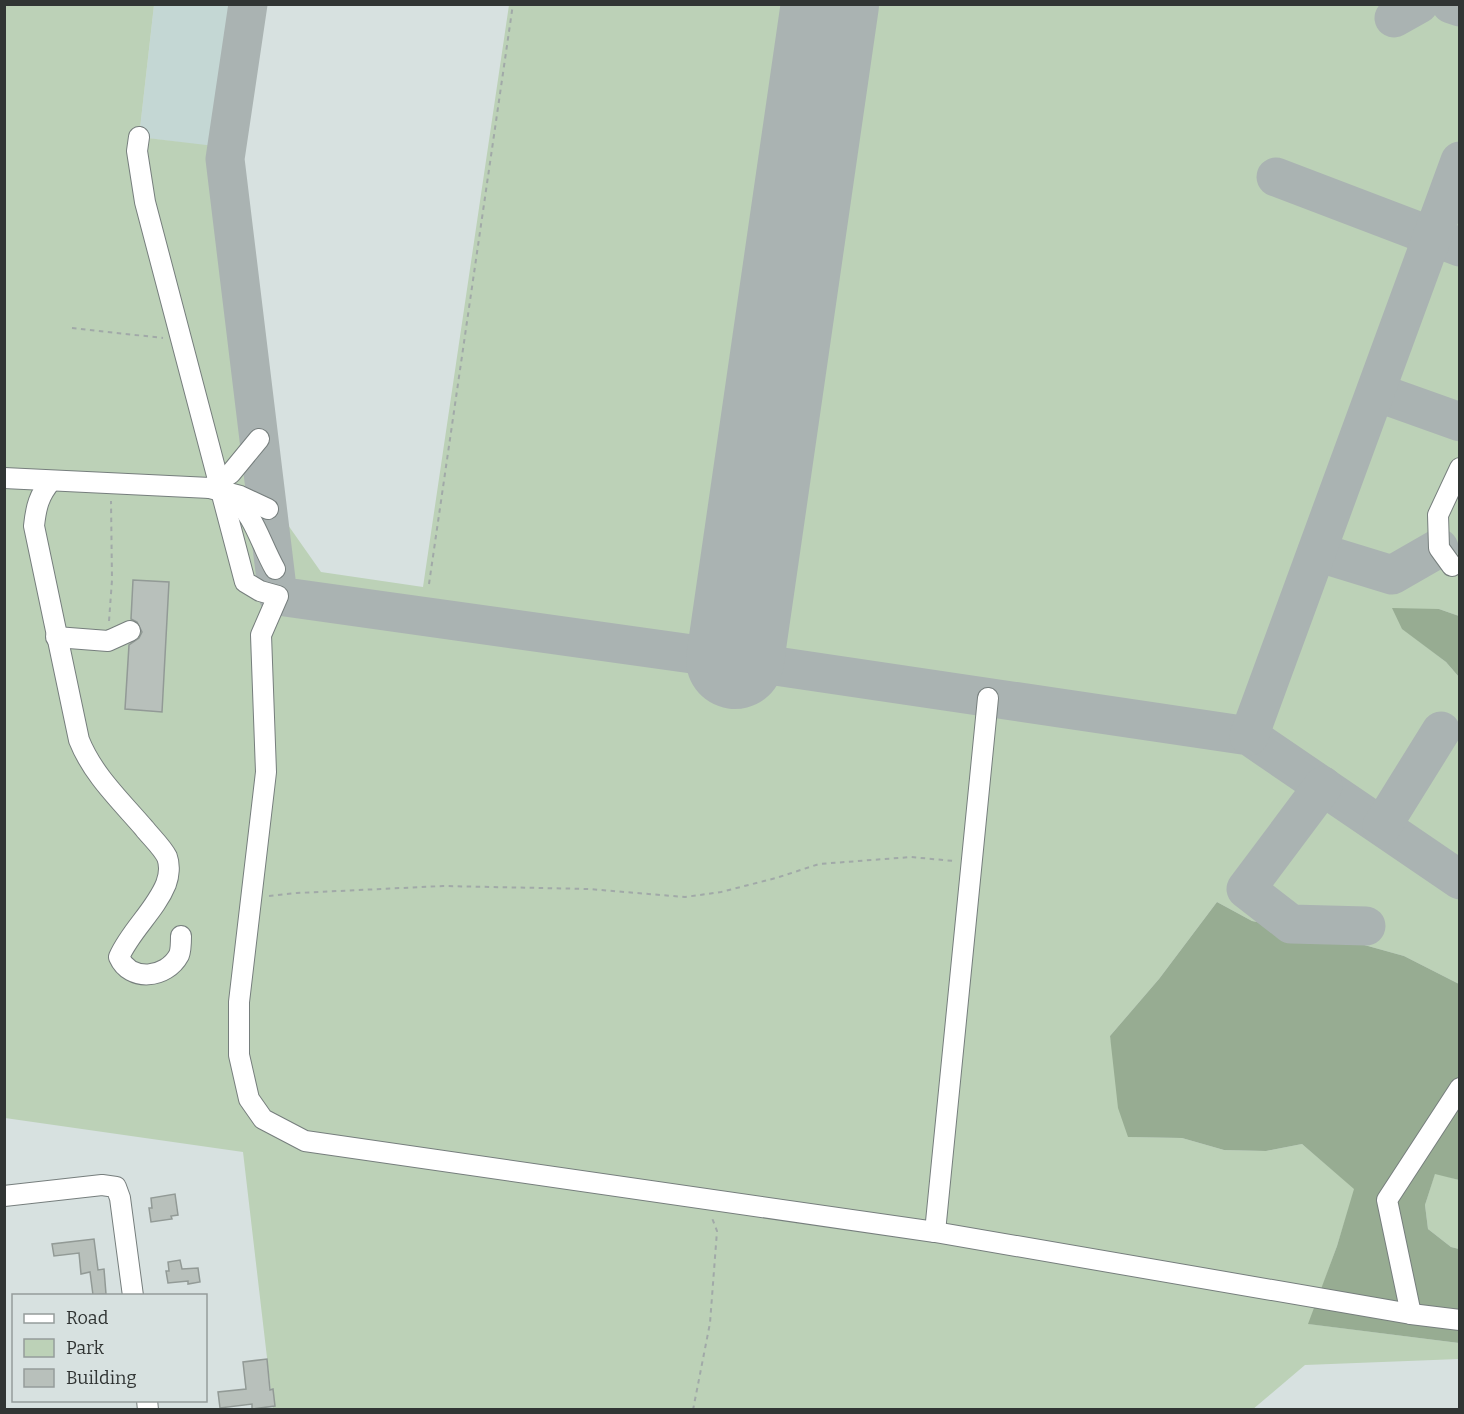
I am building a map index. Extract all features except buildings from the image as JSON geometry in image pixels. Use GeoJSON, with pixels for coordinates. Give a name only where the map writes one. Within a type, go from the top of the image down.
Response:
{"type":"FeatureCollection","features":[{"type":"Feature","properties":{"kind":"street"},"geometry":{"type":"LineString","coordinates":[[139,137],[137,152],[145,202],[245,582],[260,591],[278,597],[261,635],[266,772],[239,1002],[239,1055],[249,1099],[263,1119],[305,1141],[935,1232],[1411,1314],[1460,1320]]}},
{"type":"Feature","properties":{"kind":"street"},"geometry":{"type":"LineString","coordinates":[[220,489],[259,439]]}},
{"type":"Feature","properties":{"kind":"street"},"geometry":{"type":"LineString","coordinates":[[1452,566],[1439,548],[1438,515],[1460,468]]}},
{"type":"Feature","properties":{"kind":"street"},"geometry":{"type":"LineString","coordinates":[[4,478],[220,489],[268,509]]}},
{"type":"Feature","properties":{"kind":"street"},"geometry":{"type":"LineString","coordinates":[[51,480],[36,504],[34,526],[79,740],[86,757],[103,783],[162,850],[169,867],[167,881],[159,900],[125,943],[118,957],[131,973],[147,975],[159,973],[173,963],[180,953],[181,936]]}},
{"type":"Feature","properties":{"kind":"street"},"geometry":{"type":"LineString","coordinates":[[220,489],[244,506],[260,533],[265,551],[275,569]]}},
{"type":"Feature","properties":{"kind":"street"},"geometry":{"type":"LineString","coordinates":[[56,637],[108,641],[130,631]]}},
{"type":"Feature","properties":{"kind":"street"},"geometry":{"type":"LineString","coordinates":[[935,1232],[988,698]]}},
{"type":"Feature","properties":{"kind":"street"},"geometry":{"type":"LineString","coordinates":[[1411,1314],[1387,1200],[1460,1088]]}},
{"type":"Feature","properties":{"kind":"street"},"geometry":{"type":"LineString","coordinates":[[4,1196],[102,1185],[116,1188],[120,1198],[133,1294]]}},
{"type":"Feature","properties":{"kind":"path"},"geometry":{"type":"LineString","coordinates":[[429,584],[513,4]]}},
{"type":"Feature","properties":{"kind":"path"},"geometry":{"type":"LineString","coordinates":[[72,328],[181,339]]}},
{"type":"Feature","properties":{"kind":"path"},"geometry":{"type":"LineString","coordinates":[[108,641],[112,580],[110,483]]}},
{"type":"Feature","properties":{"kind":"path"},"geometry":{"type":"LineString","coordinates":[[251,898],[297,893],[443,886],[589,889],[685,897],[722,892],[819,864],[911,857],[972,863]]}},
{"type":"Feature","properties":{"kind":"path"},"geometry":{"type":"LineString","coordinates":[[693,1410],[710,1323],[717,1231],[701,1198]]}},
{"type":"Feature","properties":{"kind":"shaded area"},"geometry":{"type":"Polygon","coordinates":[[[154,5],[244,5],[223,148],[139,137],[154,5]]]}},
{"type":"Feature","properties":{"kind":"green space"},"geometry":{"type":"Polygon","coordinates":[[[5,5],[154,5],[139,137],[223,147],[244,5],[258,5],[238,138],[288,525],[321,572],[423,587],[509,5],[1459,5],[1459,616],[1439,609],[1403,629],[1446,662],[1459,677],[1459,984],[1404,956],[1350,941],[1252,921],[1217,902],[1159,979],[1110,1036],[1129,1137],[1182,1138],[1224,1150],[1266,1151],[1302,1144],[1355,1189],[1309,1324],[1459,1343],[1459,1359],[1305,1365],[1252,1410],[273,1409],[243,1152],[5,1118],[5,5]]]}},
{"type":"Feature","properties":{"kind":"green space"},"geometry":{"type":"Polygon","coordinates":[[[1392,608],[1439,609],[1459,616],[1459,677],[1446,662],[1402,629],[1392,608]]]}},
{"type":"Feature","properties":{"kind":"green space"},"geometry":{"type":"Polygon","coordinates":[[[1217,902],[1252,921],[1350,941],[1404,956],[1459,984],[1459,1180],[1435,1174],[1425,1205],[1428,1229],[1451,1247],[1459,1249],[1459,1343],[1308,1324],[1337,1246],[1354,1189],[1302,1144],[1266,1151],[1224,1150],[1182,1138],[1128,1137],[1118,1108],[1110,1036],[1159,979],[1217,902]]]}},
{"type":"Feature","properties":{"kind":"green space"},"geometry":{"type":"Polygon","coordinates":[[[1435,1173],[1459,1180],[1459,1249],[1451,1247],[1428,1229],[1425,1205],[1435,1173]]]}},
{"type":"Feature","properties":{"kind":"taxiway"},"geometry":{"type":"LineString","coordinates":[[248,4],[225,159],[278,596],[735,660],[1249,736],[1460,880]]}},
{"type":"Feature","properties":{"kind":"taxiway"},"geometry":{"type":"LineString","coordinates":[[1394,18],[1419,4]]}},
{"type":"Feature","properties":{"kind":"taxiway"},"geometry":{"type":"LineString","coordinates":[[1451,4],[1460,7]]}},
{"type":"Feature","properties":{"kind":"taxiway"},"geometry":{"type":"LineString","coordinates":[[1249,736],[1460,161]]}},
{"type":"Feature","properties":{"kind":"taxiway"},"geometry":{"type":"LineString","coordinates":[[1276,177],[1460,247]]}},
{"type":"Feature","properties":{"kind":"taxiway"},"geometry":{"type":"LineString","coordinates":[[1376,392],[1460,422]]}},
{"type":"Feature","properties":{"kind":"taxiway"},"geometry":{"type":"LineString","coordinates":[[1317,552],[1392,575],[1439,548]]}},
{"type":"Feature","properties":{"kind":"taxiway"},"geometry":{"type":"LineString","coordinates":[[1382,826],[1441,731]]}},
{"type":"Feature","properties":{"kind":"taxiway"},"geometry":{"type":"LineString","coordinates":[[1323,786],[1246,889],[1291,924],[1366,926]]}},
{"type":"Feature","properties":{"kind":"runway"},"geometry":{"type":"LineString","coordinates":[[735,660],[830,4]]}}]}
